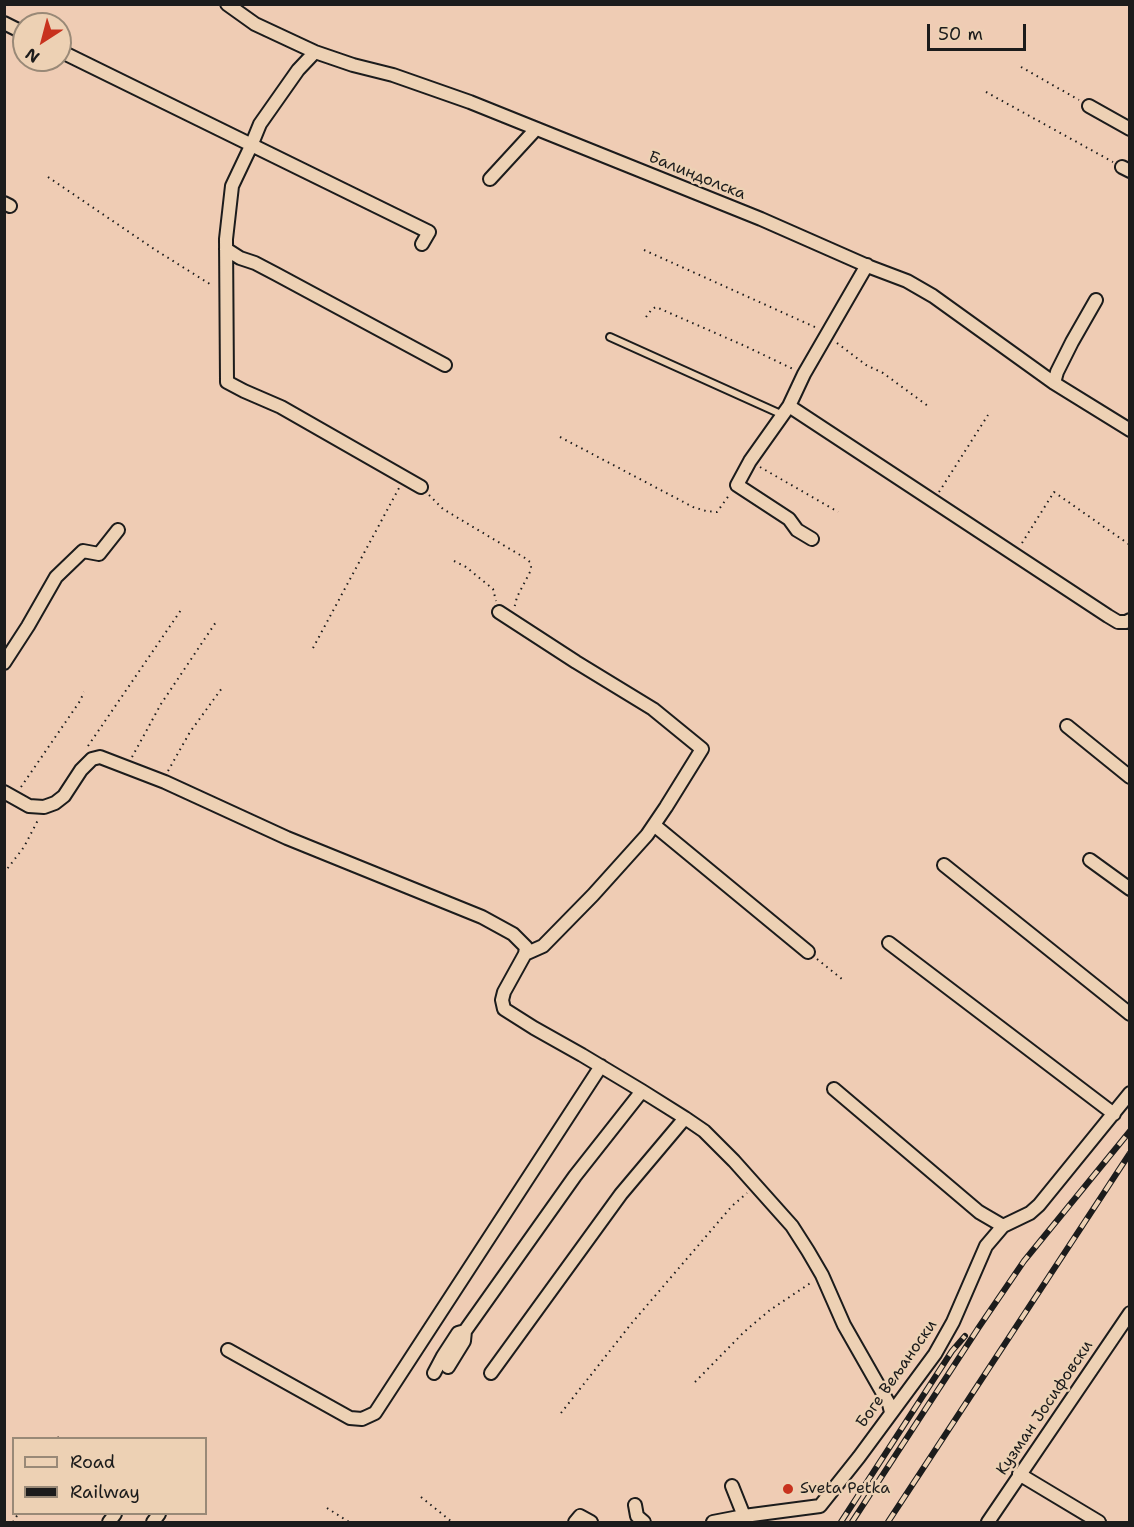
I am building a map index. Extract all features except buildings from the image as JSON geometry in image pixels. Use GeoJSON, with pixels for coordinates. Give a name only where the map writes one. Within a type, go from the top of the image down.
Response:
{"type":"FeatureCollection","features":[{"type":"Feature","properties":{"kind":"street","name":"Балиндолска"},"geometry":{"type":"LineString","coordinates":[[227,4],[255,24],[315,52],[393,75],[459,98],[761,219],[907,281],[933,296],[1054,383],[1130,430]]}},
{"type":"Feature","properties":{"kind":"street"},"geometry":{"type":"LineString","coordinates":[[315,52],[298,70],[260,124],[232,186],[226,249],[227,382],[281,407],[421,487]]}},
{"type":"Feature","properties":{"kind":"street"},"geometry":{"type":"LineString","coordinates":[[72,57],[429,232],[422,244]]}},
{"type":"Feature","properties":{"kind":"street"},"geometry":{"type":"LineString","coordinates":[[1089,106],[1130,129]]}},
{"type":"Feature","properties":{"kind":"street"},"geometry":{"type":"LineString","coordinates":[[490,179],[536,129]]}},
{"type":"Feature","properties":{"kind":"street"},"geometry":{"type":"LineString","coordinates":[[226,249],[240,258],[276,273],[445,365]]}},
{"type":"Feature","properties":{"kind":"street"},"geometry":{"type":"LineString","coordinates":[[812,539],[797,530],[789,519],[737,485],[750,461],[786,410],[804,374],[867,265]]}},
{"type":"Feature","properties":{"kind":"street"},"geometry":{"type":"LineString","coordinates":[[1054,383],[1072,342],[1096,300]]}},
{"type":"Feature","properties":{"kind":"street"},"geometry":{"type":"LineString","coordinates":[[786,410],[933,501],[1108,616],[1118,622],[1130,620]]}},
{"type":"Feature","properties":{"kind":"street"},"geometry":{"type":"LineString","coordinates":[[4,663],[56,577],[83,551],[99,554],[118,530]]}},
{"type":"Feature","properties":{"kind":"street"},"geometry":{"type":"LineString","coordinates":[[499,612],[653,710],[702,749],[647,835],[543,946],[525,954]]}},
{"type":"Feature","properties":{"kind":"street"},"geometry":{"type":"LineString","coordinates":[[1067,726],[1130,777]]}},
{"type":"Feature","properties":{"kind":"street"},"geometry":{"type":"LineString","coordinates":[[4,792],[29,806],[42,808],[55,803],[64,796],[86,765],[92,759],[100,757],[165,782],[287,838],[482,917],[513,934],[526,947],[525,954],[504,992],[502,1000],[504,1009],[642,1091],[704,1131],[757,1185],[792,1226],[822,1275],[844,1325],[889,1404],[891,1412]]}},
{"type":"Feature","properties":{"kind":"street"},"geometry":{"type":"LineString","coordinates":[[654,825],[808,952]]}},
{"type":"Feature","properties":{"kind":"street"},"geometry":{"type":"LineString","coordinates":[[1090,860],[1130,889]]}},
{"type":"Feature","properties":{"kind":"street"},"geometry":{"type":"LineString","coordinates":[[944,865],[1130,1014]]}},
{"type":"Feature","properties":{"kind":"street"},"geometry":{"type":"LineString","coordinates":[[889,943],[1114,1114]]}},
{"type":"Feature","properties":{"kind":"street"},"geometry":{"type":"LineString","coordinates":[[228,1350],[350,1418],[362,1419],[375,1413],[601,1066]]}},
{"type":"Feature","properties":{"kind":"street"},"geometry":{"type":"LineString","coordinates":[[834,1089],[979,1212],[1004,1226]]}},
{"type":"Feature","properties":{"kind":"street"},"geometry":{"type":"LineString","coordinates":[[448,1367],[464,1341],[465,1331],[575,1176],[642,1091]]}},
{"type":"Feature","properties":{"kind":"street","name":"Боге Вељаноски"},"geometry":{"type":"LineString","coordinates":[[713,1522],[820,1506],[935,1354],[986,1246],[1004,1226],[1030,1213],[1039,1205],[1130,1093]]}},
{"type":"Feature","properties":{"kind":"street"},"geometry":{"type":"LineString","coordinates":[[491,1373],[621,1194],[685,1119]]}},
{"type":"Feature","properties":{"kind":"street","name":"Кузман Јосифовски"},"geometry":{"type":"LineString","coordinates":[[987,1522],[1130,1313]]}},
{"type":"Feature","properties":{"kind":"street"},"geometry":{"type":"LineString","coordinates":[[434,1373],[458,1333],[465,1331]]}},
{"type":"Feature","properties":{"kind":"street"},"geometry":{"type":"LineString","coordinates":[[1019,1474],[1099,1522]]}},
{"type":"Feature","properties":{"kind":"street"},"geometry":{"type":"LineString","coordinates":[[732,1486],[744,1516]]}},
{"type":"Feature","properties":{"kind":"street"},"geometry":{"type":"LineString","coordinates":[[635,1505],[637,1516],[644,1522]]}},
{"type":"Feature","properties":{"kind":"street"},"geometry":{"type":"LineString","coordinates":[[575,1522],[580,1516],[591,1522]]}},
{"type":"Feature","properties":{"kind":"lane"},"geometry":{"type":"LineString","coordinates":[[610,337],[786,410]]}},
{"type":"Feature","properties":{"kind":"path"},"geometry":{"type":"LineString","coordinates":[[1021,67],[1089,106]]}},
{"type":"Feature","properties":{"kind":"path"},"geometry":{"type":"LineString","coordinates":[[986,93],[1126,169]]}},
{"type":"Feature","properties":{"kind":"path"},"geometry":{"type":"LineString","coordinates":[[48,177],[154,249],[227,292]]}},
{"type":"Feature","properties":{"kind":"path"},"geometry":{"type":"LineString","coordinates":[[644,250],[827,334],[866,365],[883,373],[928,406]]}},
{"type":"Feature","properties":{"kind":"path"},"geometry":{"type":"LineString","coordinates":[[646,317],[656,307],[804,374]]}},
{"type":"Feature","properties":{"kind":"path"},"geometry":{"type":"LineString","coordinates":[[933,501],[988,416]]}},
{"type":"Feature","properties":{"kind":"path"},"geometry":{"type":"LineString","coordinates":[[560,437],[693,507],[706,511],[717,512],[737,485]]}},
{"type":"Feature","properties":{"kind":"path"},"geometry":{"type":"LineString","coordinates":[[750,461],[838,513]]}},
{"type":"Feature","properties":{"kind":"path"},"geometry":{"type":"LineString","coordinates":[[313,648],[405,478]]}},
{"type":"Feature","properties":{"kind":"path"},"geometry":{"type":"LineString","coordinates":[[421,487],[443,508],[530,562],[530,572],[517,597],[513,621]]}},
{"type":"Feature","properties":{"kind":"path"},"geometry":{"type":"LineString","coordinates":[[1014,555],[1054,492],[1130,545]]}},
{"type":"Feature","properties":{"kind":"path"},"geometry":{"type":"LineString","coordinates":[[454,561],[466,567],[493,589],[499,612]]}},
{"type":"Feature","properties":{"kind":"path"},"geometry":{"type":"LineString","coordinates":[[86,765],[88,745],[181,610]]}},
{"type":"Feature","properties":{"kind":"path"},"geometry":{"type":"LineString","coordinates":[[128,768],[161,704],[216,622]]}},
{"type":"Feature","properties":{"kind":"path"},"geometry":{"type":"LineString","coordinates":[[165,782],[169,769],[190,732],[222,688]]}},
{"type":"Feature","properties":{"kind":"path"},"geometry":{"type":"LineString","coordinates":[[16,800],[15,795],[84,692]]}},
{"type":"Feature","properties":{"kind":"path"},"geometry":{"type":"LineString","coordinates":[[4,873],[30,837],[42,808]]}},
{"type":"Feature","properties":{"kind":"path"},"geometry":{"type":"LineString","coordinates":[[808,952],[842,979]]}},
{"type":"Feature","properties":{"kind":"path"},"geometry":{"type":"LineString","coordinates":[[561,1413],[631,1324],[732,1206],[757,1185]]}},
{"type":"Feature","properties":{"kind":"path"},"geometry":{"type":"LineString","coordinates":[[695,1382],[744,1332],[770,1310],[822,1275]]}},
{"type":"Feature","properties":{"kind":"path"},"geometry":{"type":"LineString","coordinates":[[421,1497],[452,1522]]}},
{"type":"Feature","properties":{"kind":"path"},"geometry":{"type":"LineString","coordinates":[[327,1508],[349,1522]]}},
{"type":"Feature","properties":{"kind":"railway"},"geometry":{"type":"LineString","coordinates":[[852,1522],[1024,1261],[1130,1131]]}},
{"type":"Feature","properties":{"kind":"railway"},"geometry":{"type":"LineString","coordinates":[[888,1522],[1130,1153]]}},
{"type":"Feature","properties":{"kind":"railway"},"geometry":{"type":"LineString","coordinates":[[841,1522],[952,1351],[965,1336]]}},
{"type":"Feature","properties":{"kind":"place","name":"Sveta Petka"},"geometry":{"type":"Point","coordinates":[788,1489]}}]}
